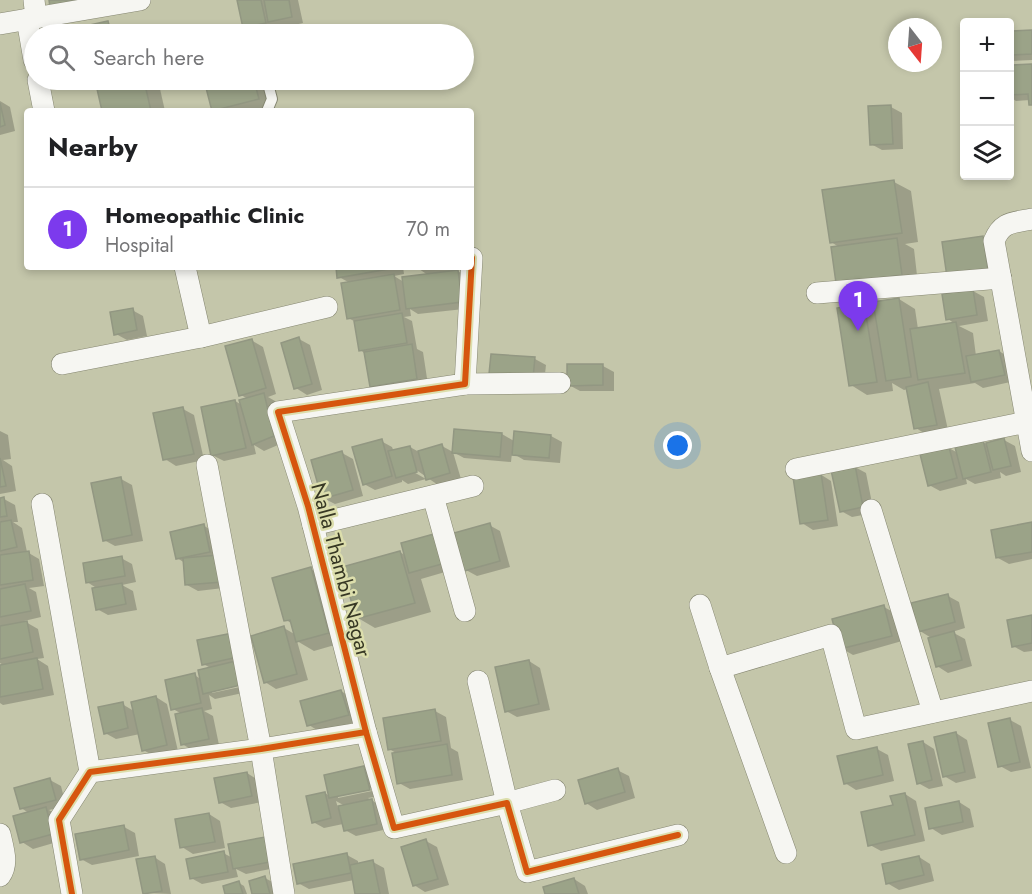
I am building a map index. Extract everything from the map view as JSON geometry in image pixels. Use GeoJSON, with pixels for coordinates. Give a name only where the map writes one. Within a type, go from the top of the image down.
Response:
{"type":"FeatureCollection","features":[{"type":"Feature","properties":{"kind":"street"},"geometry":{"type":"LineString","coordinates":[[0,24],[32,13],[140,0]]}},
{"type":"Feature","properties":{"kind":"street"},"geometry":{"type":"LineString","coordinates":[[40,90],[43,108]]}},
{"type":"Feature","properties":{"kind":"street"},"geometry":{"type":"LineString","coordinates":[[1032,219],[1006,224],[998,231],[994,241],[1001,278],[1022,342],[1027,422],[1032,451]]}},
{"type":"Feature","properties":{"kind":"street"},"geometry":{"type":"LineString","coordinates":[[186,270],[201,337]]}},
{"type":"Feature","properties":{"kind":"street"},"geometry":{"type":"LineString","coordinates":[[471,270],[465,384],[560,383]]}},
{"type":"Feature","properties":{"kind":"street"},"geometry":{"type":"LineString","coordinates":[[817,293],[1001,278]]}},
{"type":"Feature","properties":{"kind":"street"},"geometry":{"type":"LineString","coordinates":[[62,364],[201,337],[327,307]]}},
{"type":"Feature","properties":{"kind":"street","name":"Nalla Thambi Nagar"},"geometry":{"type":"LineString","coordinates":[[465,384],[278,412],[313,525],[366,732],[394,828],[507,803]]}},
{"type":"Feature","properties":{"kind":"street"},"geometry":{"type":"LineString","coordinates":[[795,469],[1027,422]]}},
{"type":"Feature","properties":{"kind":"street"},"geometry":{"type":"LineString","coordinates":[[207,465],[261,748],[284,894]]}},
{"type":"Feature","properties":{"kind":"street"},"geometry":{"type":"LineString","coordinates":[[313,525],[473,486]]}},
{"type":"Feature","properties":{"kind":"street"},"geometry":{"type":"LineString","coordinates":[[433,496],[465,611]]}},
{"type":"Feature","properties":{"kind":"street"},"geometry":{"type":"LineString","coordinates":[[42,504],[90,772],[59,820],[72,894]]}},
{"type":"Feature","properties":{"kind":"street"},"geometry":{"type":"LineString","coordinates":[[871,510],[933,712]]}},
{"type":"Feature","properties":{"kind":"street"},"geometry":{"type":"LineString","coordinates":[[700,605],[786,853]]}},
{"type":"Feature","properties":{"kind":"street"},"geometry":{"type":"LineString","coordinates":[[720,668],[831,635],[856,729],[1032,691]]}},
{"type":"Feature","properties":{"kind":"street"},"geometry":{"type":"LineString","coordinates":[[478,681],[507,803],[527,872],[678,835]]}},
{"type":"Feature","properties":{"kind":"street"},"geometry":{"type":"LineString","coordinates":[[90,772],[366,732]]}},
{"type":"Feature","properties":{"kind":"street"},"geometry":{"type":"LineString","coordinates":[[507,803],[555,790]]}},
{"type":"Feature","properties":{"kind":"street"},"geometry":{"type":"LineString","coordinates":[[0,834],[5,859],[4,870],[0,876]]}},
{"type":"Feature","properties":{"kind":"lane"},"geometry":{"type":"LineString","coordinates":[[270,90],[272,99],[270,108]]}},
{"type":"Feature","properties":{"kind":"building"},"geometry":{"type":"Polygon","coordinates":[[[49,0],[86,0],[50,7],[49,0]]]}},
{"type":"Feature","properties":{"kind":"building"},"geometry":{"type":"Polygon","coordinates":[[[237,0],[261,0],[266,23],[242,24],[237,0]]]}},
{"type":"Feature","properties":{"kind":"building"},"geometry":{"type":"Polygon","coordinates":[[[264,0],[289,0],[292,17],[268,22],[264,0]]]}},
{"type":"Feature","properties":{"kind":"building"},"geometry":{"type":"Polygon","coordinates":[[[1032,30],[1032,54],[1014,55],[1014,31],[1032,30]]]}},
{"type":"Feature","properties":{"kind":"building"},"geometry":{"type":"Polygon","coordinates":[[[1032,64],[1032,105],[1029,105],[1028,94],[1014,95],[1014,65],[1032,64]]]}},
{"type":"Feature","properties":{"kind":"building"},"geometry":{"type":"Polygon","coordinates":[[[97,90],[146,90],[150,108],[101,108],[97,90]]]}},
{"type":"Feature","properties":{"kind":"building"},"geometry":{"type":"Polygon","coordinates":[[[207,90],[257,90],[259,99],[224,108],[211,108],[207,90]]]}},
{"type":"Feature","properties":{"kind":"building"},"geometry":{"type":"Polygon","coordinates":[[[0,103],[5,125],[0,127],[0,103]]]}},
{"type":"Feature","properties":{"kind":"building"},"geometry":{"type":"Polygon","coordinates":[[[891,105],[893,144],[870,145],[868,106],[891,105]]]}},
{"type":"Feature","properties":{"kind":"building"},"geometry":{"type":"Polygon","coordinates":[[[894,180],[902,233],[830,243],[822,190],[894,180]]]}},
{"type":"Feature","properties":{"kind":"building"},"geometry":{"type":"Polygon","coordinates":[[[983,236],[988,271],[947,277],[942,242],[983,236]]]}},
{"type":"Feature","properties":{"kind":"building"},"geometry":{"type":"Polygon","coordinates":[[[897,238],[902,275],[836,283],[831,247],[897,238]]]}},
{"type":"Feature","properties":{"kind":"building"},"geometry":{"type":"Polygon","coordinates":[[[336,270],[383,270],[337,278],[336,270]]]}},
{"type":"Feature","properties":{"kind":"building"},"geometry":{"type":"Polygon","coordinates":[[[458,270],[462,302],[406,309],[402,277],[458,270]]]}},
{"type":"Feature","properties":{"kind":"building"},"geometry":{"type":"Polygon","coordinates":[[[394,274],[400,310],[347,319],[341,283],[394,274]]]}},
{"type":"Feature","properties":{"kind":"building"},"geometry":{"type":"Polygon","coordinates":[[[973,289],[977,315],[946,320],[942,294],[973,289]]]}},
{"type":"Feature","properties":{"kind":"building"},"geometry":{"type":"Polygon","coordinates":[[[899,298],[911,377],[886,381],[873,302],[899,298]]]}},
{"type":"Feature","properties":{"kind":"building"},"geometry":{"type":"Polygon","coordinates":[[[864,303],[877,382],[849,386],[837,308],[864,303]]]}},
{"type":"Feature","properties":{"kind":"building"},"geometry":{"type":"Polygon","coordinates":[[[133,308],[137,330],[114,335],[110,312],[133,308]]]}},
{"type":"Feature","properties":{"kind":"building"},"geometry":{"type":"Polygon","coordinates":[[[402,313],[407,343],[359,351],[354,321],[402,313]]]}},
{"type":"Feature","properties":{"kind":"building"},"geometry":{"type":"Polygon","coordinates":[[[956,322],[965,373],[918,380],[910,329],[956,322]]]}},
{"type":"Feature","properties":{"kind":"building"},"geometry":{"type":"Polygon","coordinates":[[[299,337],[312,384],[294,389],[281,343],[299,337]]]}},
{"type":"Feature","properties":{"kind":"building"},"geometry":{"type":"Polygon","coordinates":[[[252,339],[266,388],[239,396],[225,346],[252,339]]]}},
{"type":"Feature","properties":{"kind":"building"},"geometry":{"type":"Polygon","coordinates":[[[412,344],[417,379],[370,387],[364,352],[412,344]]]}},
{"type":"Feature","properties":{"kind":"building"},"geometry":{"type":"Polygon","coordinates":[[[999,350],[1005,375],[971,382],[966,356],[999,350]]]}},
{"type":"Feature","properties":{"kind":"building"},"geometry":{"type":"Polygon","coordinates":[[[491,354],[535,357],[533,378],[489,374],[491,354]]]}},
{"type":"Feature","properties":{"kind":"building"},"geometry":{"type":"Polygon","coordinates":[[[567,364],[603,364],[603,385],[567,386],[567,364]]]}},
{"type":"Feature","properties":{"kind":"building"},"geometry":{"type":"Polygon","coordinates":[[[928,382],[937,425],[914,429],[906,387],[928,382]]]}},
{"type":"Feature","properties":{"kind":"building"},"geometry":{"type":"Polygon","coordinates":[[[264,393],[274,436],[252,445],[239,400],[264,393]]]}},
{"type":"Feature","properties":{"kind":"building"},"geometry":{"type":"Polygon","coordinates":[[[235,400],[246,448],[211,456],[201,407],[235,400]]]}},
{"type":"Feature","properties":{"kind":"building"},"geometry":{"type":"Polygon","coordinates":[[[183,407],[194,454],[163,460],[153,413],[183,407]]]}},
{"type":"Feature","properties":{"kind":"building"},"geometry":{"type":"Polygon","coordinates":[[[454,429],[502,433],[500,457],[452,453],[454,429]]]}},
{"type":"Feature","properties":{"kind":"building"},"geometry":{"type":"Polygon","coordinates":[[[514,431],[551,435],[549,458],[512,455],[514,431]]]}},
{"type":"Feature","properties":{"kind":"building"},"geometry":{"type":"Polygon","coordinates":[[[1004,438],[1011,466],[993,470],[986,443],[1004,438]]]}},
{"type":"Feature","properties":{"kind":"building"},"geometry":{"type":"Polygon","coordinates":[[[382,439],[392,476],[363,485],[352,447],[382,439]]]}},
{"type":"Feature","properties":{"kind":"building"},"geometry":{"type":"Polygon","coordinates":[[[983,440],[991,472],[963,479],[955,447],[983,440]]]}},
{"type":"Feature","properties":{"kind":"building"},"geometry":{"type":"Polygon","coordinates":[[[442,444],[450,473],[426,480],[418,451],[442,444]]]}},
{"type":"Feature","properties":{"kind":"building"},"geometry":{"type":"Polygon","coordinates":[[[410,446],[417,472],[396,478],[388,451],[410,446]]]}},
{"type":"Feature","properties":{"kind":"building"},"geometry":{"type":"Polygon","coordinates":[[[949,447],[957,478],[928,486],[920,454],[949,447]]]}},
{"type":"Feature","properties":{"kind":"building"},"geometry":{"type":"Polygon","coordinates":[[[342,451],[353,490],[322,499],[311,460],[342,451]]]}},
{"type":"Feature","properties":{"kind":"building"},"geometry":{"type":"Polygon","coordinates":[[[0,458],[6,486],[0,487],[0,458]]]}},
{"type":"Feature","properties":{"kind":"building"},"geometry":{"type":"Polygon","coordinates":[[[855,465],[863,507],[840,512],[831,470],[855,465]]]}},
{"type":"Feature","properties":{"kind":"building"},"geometry":{"type":"Polygon","coordinates":[[[821,473],[828,520],[800,524],[793,477],[821,473]]]}},
{"type":"Feature","properties":{"kind":"building"},"geometry":{"type":"Polygon","coordinates":[[[121,477],[132,535],[103,541],[91,483],[121,477]]]}},
{"type":"Feature","properties":{"kind":"building"},"geometry":{"type":"Polygon","coordinates":[[[4,497],[7,516],[0,517],[0,498],[4,497]]]}},
{"type":"Feature","properties":{"kind":"building"},"geometry":{"type":"Polygon","coordinates":[[[11,520],[17,547],[0,551],[0,522],[11,520]]]}},
{"type":"Feature","properties":{"kind":"building"},"geometry":{"type":"Polygon","coordinates":[[[1032,522],[1032,552],[996,558],[991,530],[1032,522]]]}},
{"type":"Feature","properties":{"kind":"building"},"geometry":{"type":"Polygon","coordinates":[[[490,523],[500,561],[464,571],[454,533],[490,523]]]}},
{"type":"Feature","properties":{"kind":"building"},"geometry":{"type":"Polygon","coordinates":[[[204,524],[210,552],[176,559],[170,532],[204,524]]]}},
{"type":"Feature","properties":{"kind":"building"},"geometry":{"type":"Polygon","coordinates":[[[434,534],[442,564],[409,573],[401,543],[434,534]]]}},
{"type":"Feature","properties":{"kind":"building"},"geometry":{"type":"Polygon","coordinates":[[[29,551],[33,580],[0,585],[0,555],[29,551]]]}},
{"type":"Feature","properties":{"kind":"building"},"geometry":{"type":"Polygon","coordinates":[[[400,551],[415,603],[356,619],[342,567],[400,551]]]}},
{"type":"Feature","properties":{"kind":"building"},"geometry":{"type":"Polygon","coordinates":[[[219,555],[222,582],[185,585],[183,558],[219,555]]]}},
{"type":"Feature","properties":{"kind":"building"},"geometry":{"type":"Polygon","coordinates":[[[122,556],[125,576],[86,583],[83,563],[122,556]]]}},
{"type":"Feature","properties":{"kind":"building"},"geometry":{"type":"Polygon","coordinates":[[[311,567],[329,633],[296,642],[290,620],[284,621],[272,578],[311,567]]]}},
{"type":"Feature","properties":{"kind":"building"},"geometry":{"type":"Polygon","coordinates":[[[122,583],[126,604],[96,610],[92,588],[122,583]]]}},
{"type":"Feature","properties":{"kind":"building"},"geometry":{"type":"Polygon","coordinates":[[[25,584],[31,611],[0,617],[0,589],[25,584]]]}},
{"type":"Feature","properties":{"kind":"building"},"geometry":{"type":"Polygon","coordinates":[[[948,594],[955,622],[918,632],[911,603],[948,594]]]}},
{"type":"Feature","properties":{"kind":"building"},"geometry":{"type":"Polygon","coordinates":[[[884,605],[892,636],[840,649],[832,619],[884,605]]]}},
{"type":"Feature","properties":{"kind":"building"},"geometry":{"type":"Polygon","coordinates":[[[1032,615],[1032,643],[1012,647],[1007,620],[1032,615]]]}},
{"type":"Feature","properties":{"kind":"building"},"geometry":{"type":"Polygon","coordinates":[[[27,621],[33,652],[0,659],[0,626],[27,621]]]}},
{"type":"Feature","properties":{"kind":"building"},"geometry":{"type":"Polygon","coordinates":[[[284,626],[297,674],[264,683],[251,636],[284,626]]]}},
{"type":"Feature","properties":{"kind":"building"},"geometry":{"type":"Polygon","coordinates":[[[954,631],[962,660],[936,667],[928,638],[954,631]]]}},
{"type":"Feature","properties":{"kind":"building"},"geometry":{"type":"Polygon","coordinates":[[[233,633],[238,657],[202,665],[197,640],[233,633]]]}},
{"type":"Feature","properties":{"kind":"building"},"geometry":{"type":"Polygon","coordinates":[[[37,658],[43,689],[0,697],[0,665],[37,658]]]}},
{"type":"Feature","properties":{"kind":"building"},"geometry":{"type":"Polygon","coordinates":[[[529,660],[539,704],[505,712],[495,667],[529,660]]]}},
{"type":"Feature","properties":{"kind":"building"},"geometry":{"type":"Polygon","coordinates":[[[236,661],[241,685],[203,694],[198,670],[236,661]]]}},
{"type":"Feature","properties":{"kind":"building"},"geometry":{"type":"Polygon","coordinates":[[[195,673],[201,703],[171,710],[165,680],[195,673]]]}},
{"type":"Feature","properties":{"kind":"building"},"geometry":{"type":"Polygon","coordinates":[[[341,690],[349,715],[307,726],[300,701],[341,690]]]}},
{"type":"Feature","properties":{"kind":"building"},"geometry":{"type":"Polygon","coordinates":[[[156,696],[167,745],[142,751],[131,702],[156,696]]]}},
{"type":"Feature","properties":{"kind":"building"},"geometry":{"type":"Polygon","coordinates":[[[123,702],[128,728],[104,734],[98,707],[123,702]]]}},
{"type":"Feature","properties":{"kind":"building"},"geometry":{"type":"Polygon","coordinates":[[[202,708],[209,739],[181,745],[175,714],[202,708]]]}},
{"type":"Feature","properties":{"kind":"building"},"geometry":{"type":"Polygon","coordinates":[[[435,709],[441,741],[388,750],[383,718],[435,709]]]}},
{"type":"Feature","properties":{"kind":"building"},"geometry":{"type":"Polygon","coordinates":[[[1010,718],[1020,762],[998,767],[988,723],[1010,718]]]}},
{"type":"Feature","properties":{"kind":"building"},"geometry":{"type":"Polygon","coordinates":[[[956,732],[965,772],[943,777],[934,737],[956,732]]]}},
{"type":"Feature","properties":{"kind":"building"},"geometry":{"type":"Polygon","coordinates":[[[923,741],[932,780],[917,784],[908,744],[923,741]]]}},
{"type":"Feature","properties":{"kind":"building"},"geometry":{"type":"Polygon","coordinates":[[[447,744],[452,775],[397,784],[392,753],[447,744]]]}},
{"type":"Feature","properties":{"kind":"building"},"geometry":{"type":"Polygon","coordinates":[[[877,747],[883,775],[844,784],[837,756],[877,747]]]}},
{"type":"Feature","properties":{"kind":"building"},"geometry":{"type":"Polygon","coordinates":[[[364,766],[370,790],[329,798],[324,775],[364,766]]]}},
{"type":"Feature","properties":{"kind":"building"},"geometry":{"type":"Polygon","coordinates":[[[618,768],[625,792],[585,804],[578,780],[618,768]]]}},
{"type":"Feature","properties":{"kind":"building"},"geometry":{"type":"Polygon","coordinates":[[[247,772],[252,796],[219,803],[214,778],[247,772]]]}},
{"type":"Feature","properties":{"kind":"building"},"geometry":{"type":"Polygon","coordinates":[[[50,778],[56,800],[20,809],[14,788],[50,778]]]}},
{"type":"Feature","properties":{"kind":"building"},"geometry":{"type":"Polygon","coordinates":[[[325,792],[331,818],[312,823],[306,796],[325,792]]]}},
{"type":"Feature","properties":{"kind":"building"},"geometry":{"type":"Polygon","coordinates":[[[905,793],[915,835],[868,846],[861,812],[893,805],[890,796],[905,793]]]}},
{"type":"Feature","properties":{"kind":"building"},"geometry":{"type":"Polygon","coordinates":[[[372,799],[377,824],[344,831],[338,806],[372,799]]]}},
{"type":"Feature","properties":{"kind":"building"},"geometry":{"type":"Polygon","coordinates":[[[959,801],[963,822],[929,829],[925,808],[959,801]]]}},
{"type":"Feature","properties":{"kind":"building"},"geometry":{"type":"Polygon","coordinates":[[[46,807],[53,834],[20,843],[13,816],[46,807]]]}},
{"type":"Feature","properties":{"kind":"building"},"geometry":{"type":"Polygon","coordinates":[[[209,813],[215,842],[180,848],[175,819],[209,813]]]}},
{"type":"Feature","properties":{"kind":"building"},"geometry":{"type":"Polygon","coordinates":[[[124,825],[129,850],[80,860],[75,834],[124,825]]]}},
{"type":"Feature","properties":{"kind":"building"},"geometry":{"type":"Polygon","coordinates":[[[265,837],[270,862],[233,869],[228,844],[265,837]]]}},
{"type":"Feature","properties":{"kind":"building"},"geometry":{"type":"Polygon","coordinates":[[[426,839],[438,879],[413,886],[401,847],[426,839]]]}},
{"type":"Feature","properties":{"kind":"building"},"geometry":{"type":"Polygon","coordinates":[[[224,851],[228,872],[190,879],[186,859],[224,851]]]}},
{"type":"Feature","properties":{"kind":"building"},"geometry":{"type":"Polygon","coordinates":[[[347,853],[351,873],[297,884],[293,864],[347,853]]]}},
{"type":"Feature","properties":{"kind":"building"},"geometry":{"type":"Polygon","coordinates":[[[155,856],[162,891],[143,894],[136,859],[155,856]]]}},
{"type":"Feature","properties":{"kind":"building"},"geometry":{"type":"Polygon","coordinates":[[[919,856],[924,875],[886,884],[882,864],[919,856]]]}},
{"type":"Feature","properties":{"kind":"building"},"geometry":{"type":"Polygon","coordinates":[[[373,860],[380,894],[355,894],[350,865],[373,860]]]}},
{"type":"Feature","properties":{"kind":"building"},"geometry":{"type":"Polygon","coordinates":[[[265,876],[270,894],[252,894],[249,881],[265,876]]]}},
{"type":"Feature","properties":{"kind":"building"},"geometry":{"type":"Polygon","coordinates":[[[574,878],[579,894],[545,894],[543,887],[574,878]]]}},
{"type":"Feature","properties":{"kind":"building"},"geometry":{"type":"Polygon","coordinates":[[[239,881],[243,894],[225,894],[223,886],[239,881]]]}},
{"type":"Feature","properties":{"kind":"cycle path"},"geometry":{"type":"LineString","coordinates":[[72,894],[59,820],[90,772],[366,732],[308,506],[278,412],[465,384],[471,270]]}},
{"type":"Feature","properties":{"kind":"cycle path"},"geometry":{"type":"LineString","coordinates":[[366,732],[394,828],[507,803],[527,872],[678,835]]}},
{"type":"Feature","properties":{"kind":"place","name":"Homeopathic Clinic"},"geometry":{"type":"Point","coordinates":[858,331]}}]}
